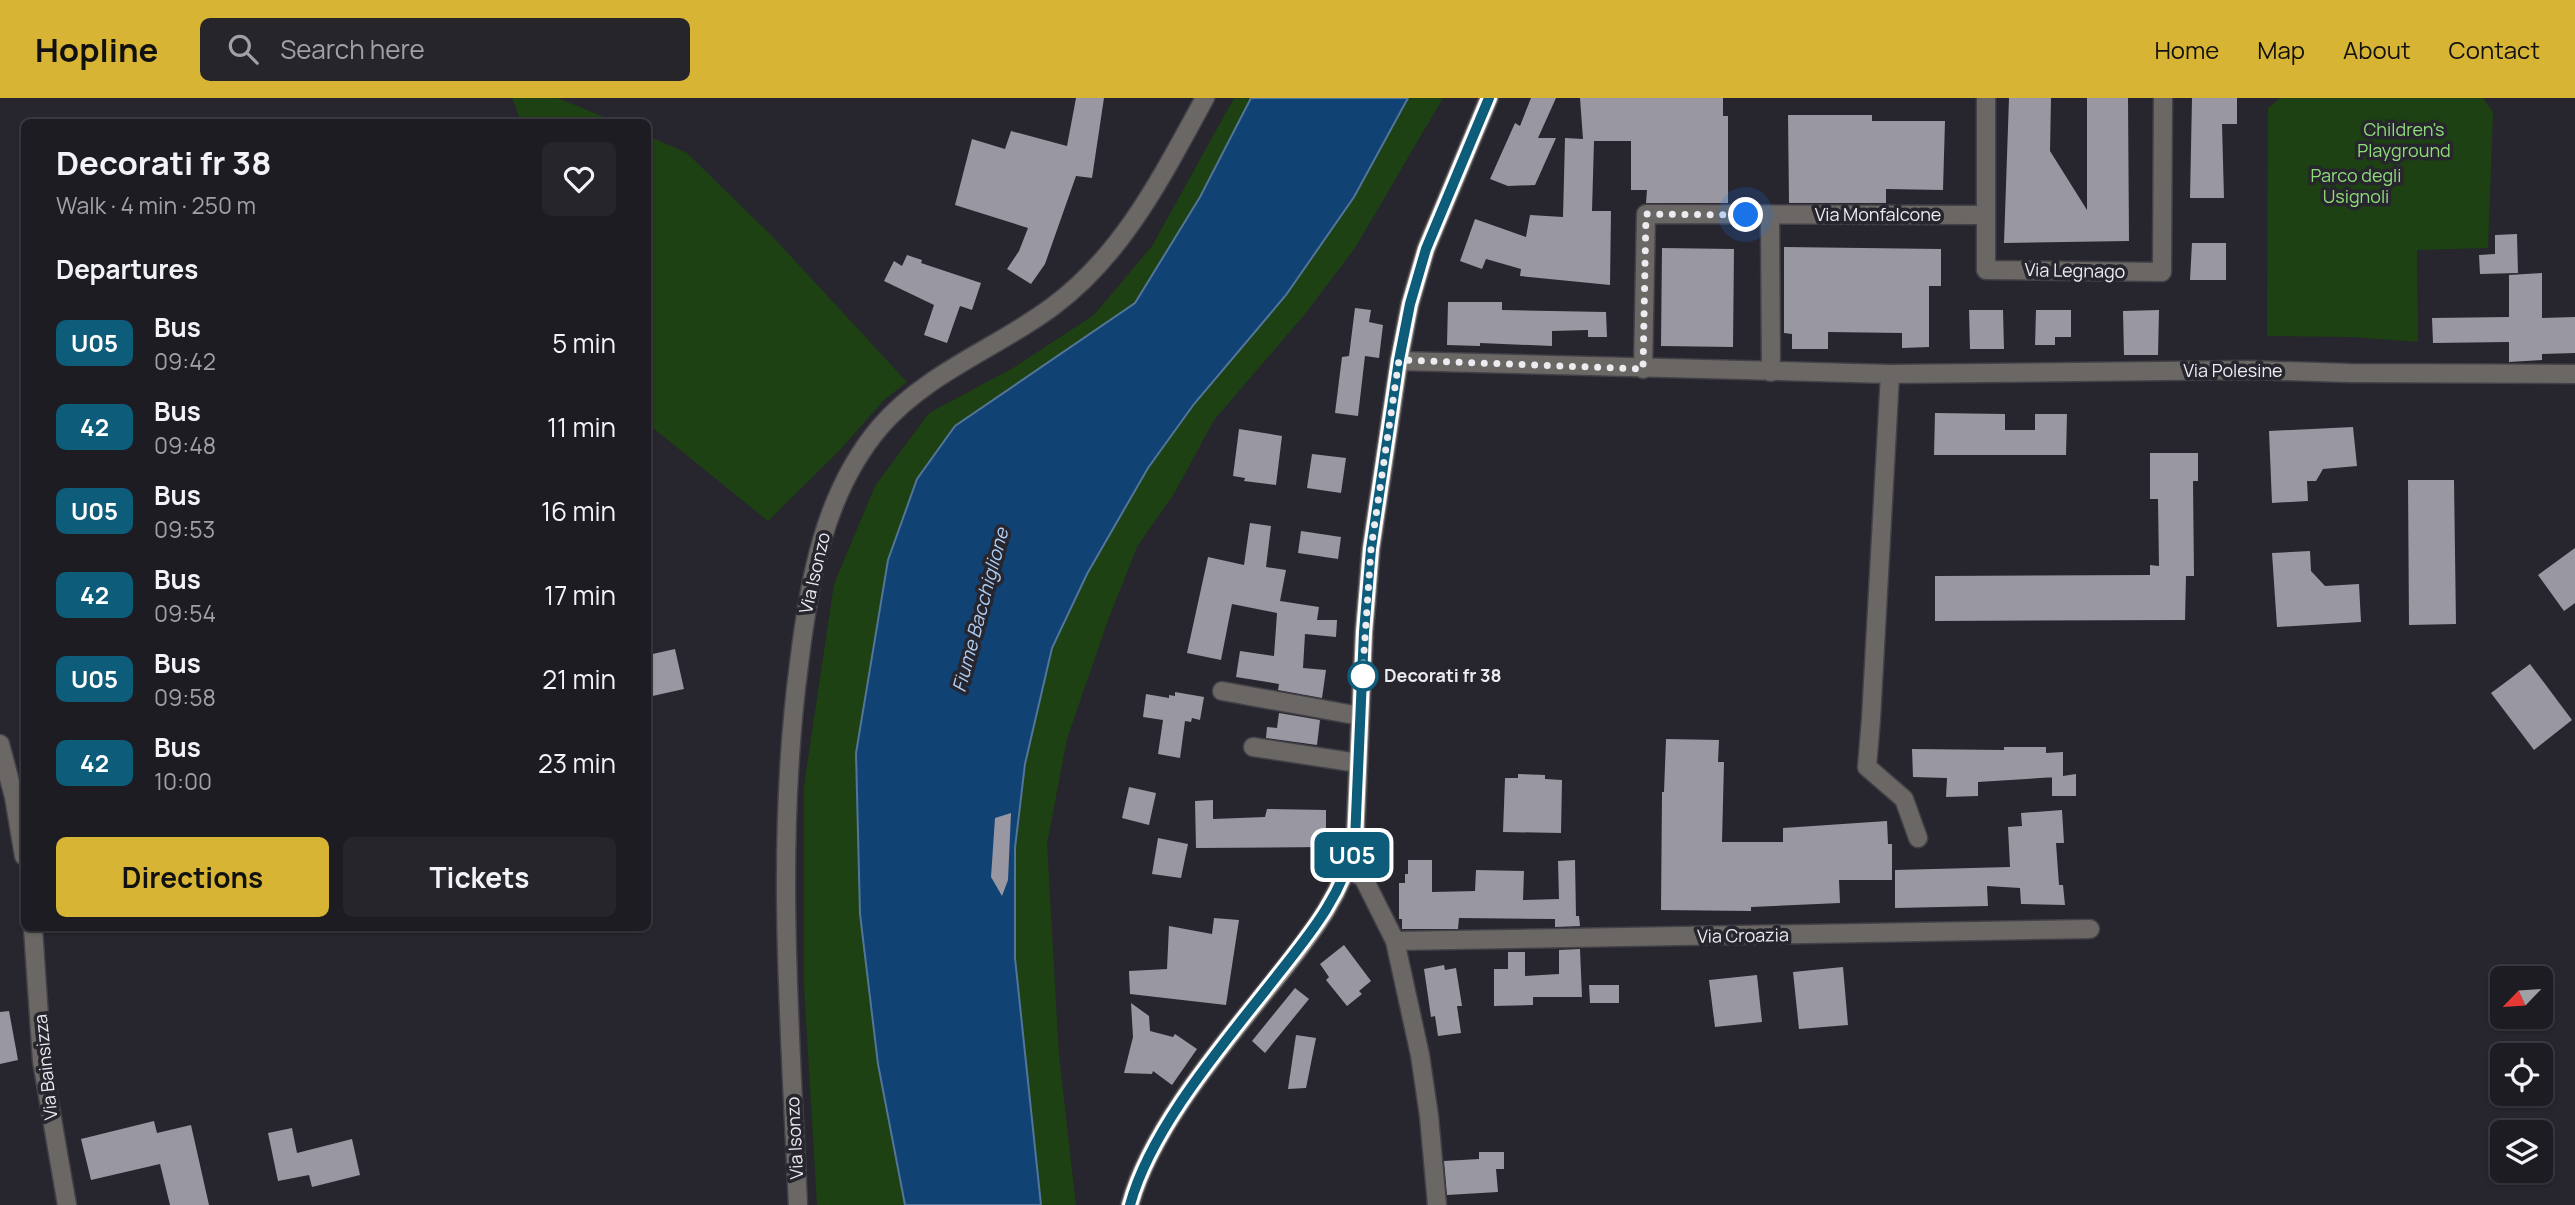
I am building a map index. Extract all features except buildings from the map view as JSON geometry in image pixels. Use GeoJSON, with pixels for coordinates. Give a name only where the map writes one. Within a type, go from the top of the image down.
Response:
{"type":"FeatureCollection","features":[{"type":"Feature","properties":{"kind":"street","name":"Via Isonzo"},"geometry":{"type":"LineString","coordinates":[[798,1205],[784,886],[786,790],[806,610],[825,528],[840,489],[881,425],[933,381],[1054,306],[1084,281],[1115,248],[1138,215],[1205,98]]}},
{"type":"Feature","properties":{"kind":"street"},"geometry":{"type":"LineString","coordinates":[[1130,1205],[1142,1169],[1172,1118],[1247,1014],[1321,920],[1348,870],[1355,840],[1371,549],[1399,360],[1410,304],[1426,249],[1489,98]]}},
{"type":"Feature","properties":{"kind":"street","name":"Via Legnago"},"geometry":{"type":"LineString","coordinates":[[1986,98],[1986,270],[2162,272],[2163,98]]}},
{"type":"Feature","properties":{"kind":"street","name":"Via Monfalcone"},"geometry":{"type":"LineString","coordinates":[[1643,369],[1646,214],[1986,215]]}},
{"type":"Feature","properties":{"kind":"street"},"geometry":{"type":"LineString","coordinates":[[1770,215],[1771,372]]}},
{"type":"Feature","properties":{"kind":"street","name":"Via Polesine"},"geometry":{"type":"LineString","coordinates":[[1399,360],[1891,374],[2249,370],[2575,374]]}},
{"type":"Feature","properties":{"kind":"street"},"geometry":{"type":"LineString","coordinates":[[1891,374],[1871,719],[1865,762],[1869,771],[1904,799],[1918,838]]}},
{"type":"Feature","properties":{"kind":"street"},"geometry":{"type":"LineString","coordinates":[[1222,691],[1360,716]]}},
{"type":"Feature","properties":{"kind":"street"},"geometry":{"type":"LineString","coordinates":[[0,744],[14,797],[21,838]]}},
{"type":"Feature","properties":{"kind":"street"},"geometry":{"type":"LineString","coordinates":[[1252,747],[1358,763]]}},
{"type":"Feature","properties":{"kind":"street"},"geometry":{"type":"LineString","coordinates":[[1348,870],[1363,877],[1395,941],[1422,1067],[1437,1205]]}},
{"type":"Feature","properties":{"kind":"street","name":"Via Croazia"},"geometry":{"type":"LineString","coordinates":[[1395,941],[2090,929]]}},
{"type":"Feature","properties":{"kind":"street","name":"Via Bainsizza"},"geometry":{"type":"LineString","coordinates":[[33,931],[42,1061],[67,1205]]}},
{"type":"Feature","properties":{"kind":"green space"},"geometry":{"type":"Polygon","coordinates":[[[512,98],[558,98],[609,119],[520,119],[512,98]]]}},
{"type":"Feature","properties":{"kind":"green space"},"geometry":{"type":"Polygon","coordinates":[[[1234,98],[1443,98],[1355,248],[1305,314],[1214,420],[1175,492],[1137,547],[1108,620],[1067,739],[1047,844],[1059,1056],[1076,1205],[817,1205],[804,985],[804,786],[834,584],[875,486],[929,413],[1013,368],[1094,315],[1152,246],[1234,98]]]}},
{"type":"Feature","properties":{"kind":"green space","name":"Parco degli Usignoli"},"geometry":{"type":"Polygon","coordinates":[[[2280,98],[2483,98],[2493,112],[2488,248],[2417,250],[2418,342],[2351,337],[2267,336],[2268,108],[2280,98]]]}},
{"type":"Feature","properties":{"kind":"green space"},"geometry":{"type":"Polygon","coordinates":[[[651,137],[687,153],[773,237],[907,382],[884,400],[839,451],[768,521],[651,426],[651,137]]]}},
{"type":"Feature","properties":{"kind":"water","name":"Fiume Bacchiglione"},"geometry":{"type":"Polygon","coordinates":[[[1251,98],[1408,98],[1354,197],[1286,295],[1194,404],[1148,468],[1087,574],[1052,648],[1025,764],[1015,848],[1015,958],[1041,1205],[905,1205],[878,1064],[860,914],[856,753],[888,560],[917,479],[955,426],[1135,303],[1200,197],[1251,98]]]}},
{"type":"Feature","properties":{"kind":"bus line","name":"U05"},"geometry":{"type":"LineString","coordinates":[[1130,1205],[1142,1169],[1172,1118],[1247,1014],[1309,936],[1326,912],[1348,870],[1355,840],[1364,632],[1371,549],[1399,360],[1410,304],[1426,249],[1489,98]]}},
{"type":"Feature","properties":{"kind":"place","name":"Decorati fr 38"},"geometry":{"type":"Point","coordinates":[1363,676]}},
{"type":"Feature","properties":{"kind":"route"},"geometry":{"type":"LineString","coordinates":[[1363,676],[1362,682],[1371,549],[1399,360],[1643,369],[1646,214],[1746,215]]}},
{"type":"Feature","properties":{"kind":"park label","name":"Children's Playground"},"geometry":{"type":"Point","coordinates":[2404,140]}}]}
